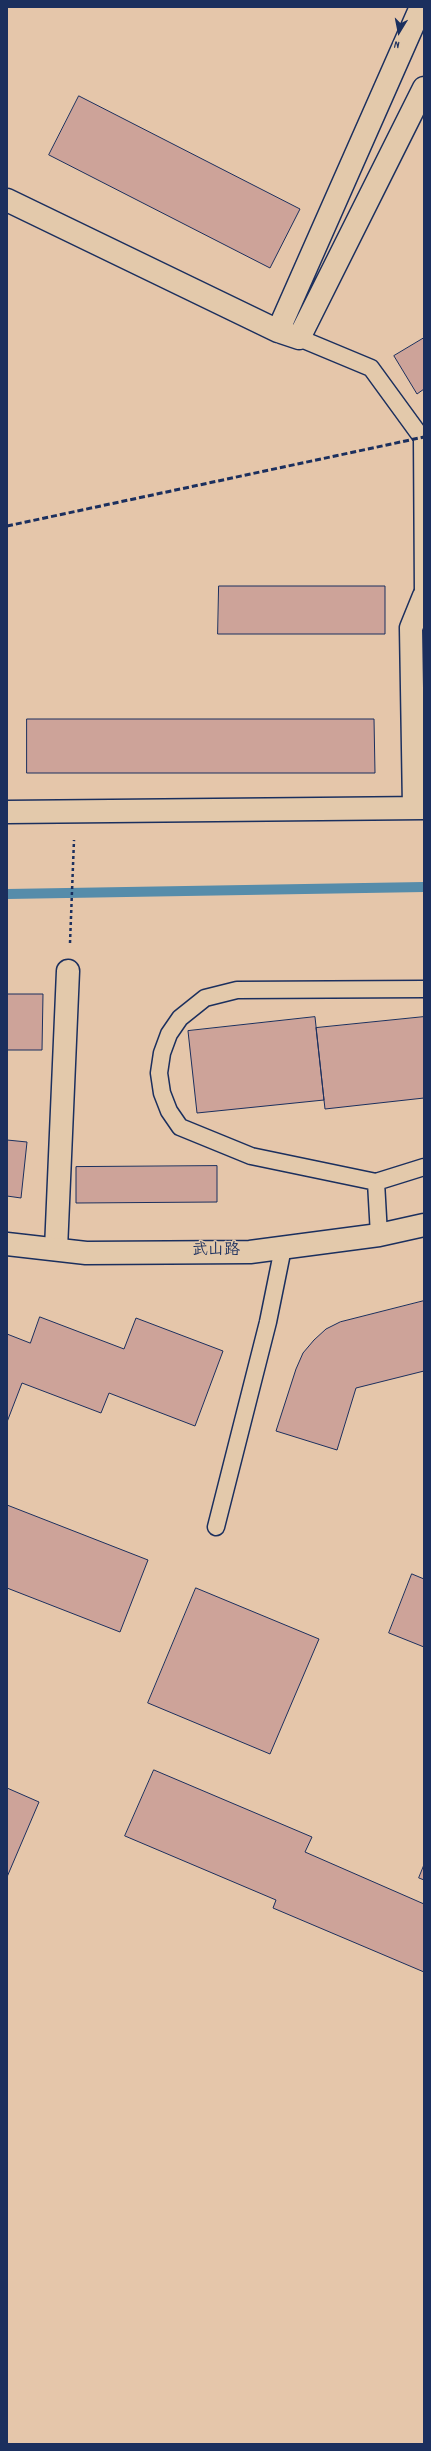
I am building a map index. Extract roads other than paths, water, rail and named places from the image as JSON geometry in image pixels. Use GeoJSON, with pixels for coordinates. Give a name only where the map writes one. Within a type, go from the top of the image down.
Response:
{"type":"FeatureCollection","features":[{"type":"Feature","properties":{"kind":"street"},"geometry":{"type":"LineString","coordinates":[[288,334],[421,7]]}},
{"type":"Feature","properties":{"kind":"street"},"geometry":{"type":"LineString","coordinates":[[288,334],[424,88]]}},
{"type":"Feature","properties":{"kind":"street"},"geometry":{"type":"LineString","coordinates":[[7,200],[288,334]]}},
{"type":"Feature","properties":{"kind":"street"},"geometry":{"type":"LineString","coordinates":[[7,812],[419,808],[411,628],[423,596]]}},
{"type":"Feature","properties":{"kind":"street"},"geometry":{"type":"LineString","coordinates":[[56,1250],[68,971]]}},
{"type":"Feature","properties":{"kind":"street","name":"武山路"},"geometry":{"type":"LineString","coordinates":[[7,1244],[86,1252],[250,1252],[379,1236],[424,1225]]}},
{"type":"Feature","properties":{"kind":"lane"},"geometry":{"type":"LineString","coordinates":[[288,334],[371,368],[422,438],[423,596]]}},
{"type":"Feature","properties":{"kind":"lane"},"geometry":{"type":"LineString","coordinates":[[424,989],[237,990],[221,992],[205,998],[180,1018],[169,1034],[162,1053],[159,1073],[162,1092],[169,1111],[180,1127],[251,1156],[376,1182],[424,1167]]}},
{"type":"Feature","properties":{"kind":"lane"},"geometry":{"type":"LineString","coordinates":[[376,1182],[379,1236]]}},
{"type":"Feature","properties":{"kind":"lane"},"geometry":{"type":"LineString","coordinates":[[216,1527],[268,1322],[283,1248]]}},
{"type":"Feature","properties":{"kind":"waterway"},"geometry":{"type":"LineString","coordinates":[[7,894],[424,887]]}},
{"type":"Feature","properties":{"kind":"railway"},"geometry":{"type":"LineString","coordinates":[[7,526],[424,437]]}}]}
